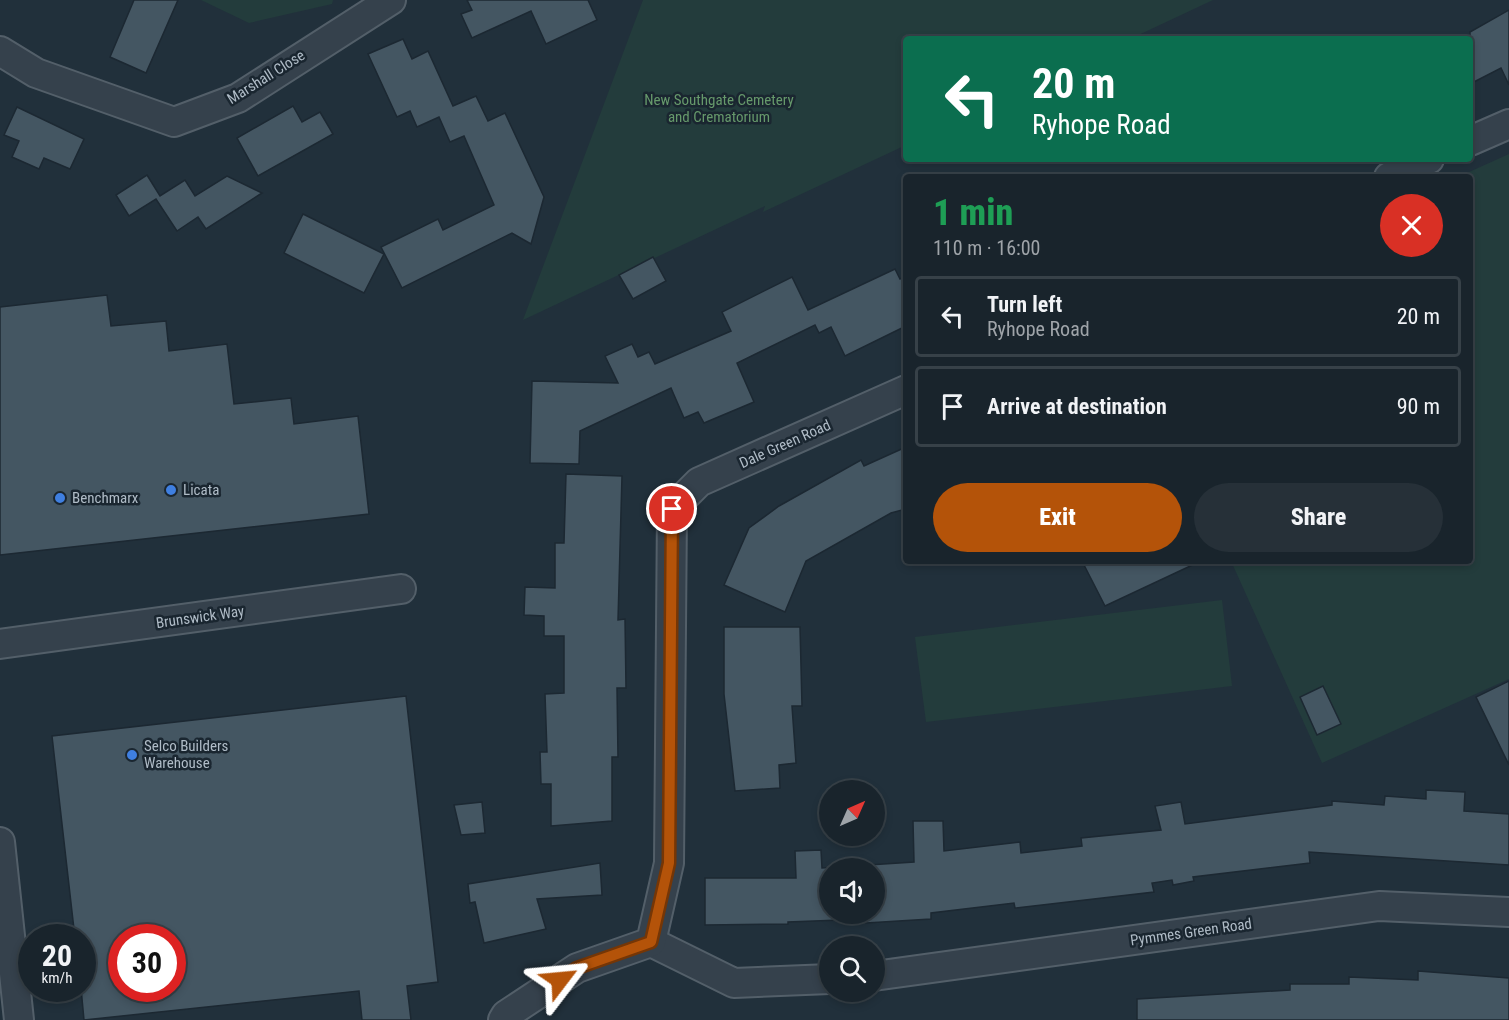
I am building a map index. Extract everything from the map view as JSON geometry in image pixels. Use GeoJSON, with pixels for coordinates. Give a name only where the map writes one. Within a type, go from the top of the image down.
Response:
{"type":"FeatureCollection","features":[{"type":"Feature","properties":{"kind":"street","name":"Marshall Close"},"geometry":{"type":"LineString","coordinates":[[0,51],[36,73],[174,122],[238,98],[391,0]]}},
{"type":"Feature","properties":{"kind":"street"},"geometry":{"type":"LineString","coordinates":[[1473,140],[1509,124]]}},
{"type":"Feature","properties":{"kind":"street"},"geometry":{"type":"LineString","coordinates":[[1396,174],[1422,162]]}},
{"type":"Feature","properties":{"kind":"street","name":"Dale Green Road"},"geometry":{"type":"LineString","coordinates":[[651,942],[669,863],[672,509],[699,482],[903,391]]}},
{"type":"Feature","properties":{"kind":"street","name":"Brunswick Way"},"geometry":{"type":"LineString","coordinates":[[0,644],[401,589]]}},
{"type":"Feature","properties":{"kind":"street"},"geometry":{"type":"LineString","coordinates":[[0,842],[19,1020]]}},
{"type":"Feature","properties":{"kind":"street","name":"Pymmes Green Road"},"geometry":{"type":"LineString","coordinates":[[885,974],[1379,906],[1509,912]]}},
{"type":"Feature","properties":{"kind":"street"},"geometry":{"type":"LineString","coordinates":[[503,1020],[506,1015],[577,968],[651,942],[734,983],[819,979]]}},
{"type":"Feature","properties":{"kind":"green space"},"geometry":{"type":"Polygon","coordinates":[[[201,0],[333,0],[332,4],[249,23],[201,0]]]}},
{"type":"Feature","properties":{"kind":"green space","name":"New Southgate Cemetery and Crematorium"},"geometry":{"type":"Polygon","coordinates":[[[643,0],[1213,0],[1136,36],[903,36],[903,146],[763,212],[765,206],[523,320],[643,0]]]}},
{"type":"Feature","properties":{"kind":"green space"},"geometry":{"type":"Polygon","coordinates":[[[1509,154],[1509,679],[1322,763],[1232,564],[1473,564],[1473,174],[1465,174],[1509,154]]]}},
{"type":"Feature","properties":{"kind":"green space"},"geometry":{"type":"Polygon","coordinates":[[[1222,600],[1232,686],[926,722],[915,637],[1222,600]]]}},
{"type":"Feature","properties":{"kind":"building"},"geometry":{"type":"Polygon","coordinates":[[[134,0],[178,0],[146,73],[110,57],[134,0]]]}},
{"type":"Feature","properties":{"kind":"building"},"geometry":{"type":"Polygon","coordinates":[[[467,0],[588,0],[597,20],[546,44],[531,11],[472,38],[461,14],[472,10],[467,0]]]}},
{"type":"Feature","properties":{"kind":"building"},"geometry":{"type":"Polygon","coordinates":[[[1509,10],[1509,85],[1501,68],[1473,82],[1473,36],[1470,36],[1470,32],[1509,10]]]}},
{"type":"Feature","properties":{"kind":"building"},"geometry":{"type":"Polygon","coordinates":[[[403,39],[412,59],[428,51],[453,106],[476,96],[488,121],[505,113],[544,197],[531,244],[512,233],[402,288],[381,247],[438,219],[443,230],[494,205],[464,136],[450,142],[439,117],[417,127],[410,111],[397,117],[368,54],[403,39]]]}},
{"type":"Feature","properties":{"kind":"building"},"geometry":{"type":"Polygon","coordinates":[[[293,106],[302,122],[320,112],[333,134],[258,176],[237,138],[293,106]]]}},
{"type":"Feature","properties":{"kind":"building"},"geometry":{"type":"Polygon","coordinates":[[[17,107],[84,139],[70,169],[44,158],[39,169],[12,157],[19,141],[4,135],[17,107]]]}},
{"type":"Feature","properties":{"kind":"building"},"geometry":{"type":"Polygon","coordinates":[[[147,175],[160,196],[185,180],[195,196],[227,176],[262,193],[206,229],[198,217],[177,231],[156,199],[129,216],[116,195],[147,175]]]}},
{"type":"Feature","properties":{"kind":"building"},"geometry":{"type":"Polygon","coordinates":[[[303,214],[384,254],[364,293],[284,253],[303,214]]]}},
{"type":"Feature","properties":{"kind":"building"},"geometry":{"type":"Polygon","coordinates":[[[653,257],[666,281],[633,299],[619,275],[653,257]]]}},
{"type":"Feature","properties":{"kind":"building"},"geometry":{"type":"Polygon","coordinates":[[[895,269],[900,279],[903,278],[903,327],[845,356],[831,327],[819,333],[815,325],[737,363],[754,402],[704,423],[698,412],[684,418],[671,388],[580,431],[579,464],[530,463],[532,381],[618,383],[605,356],[632,344],[638,357],[649,352],[655,364],[731,331],[722,312],[792,277],[808,310],[895,269]]]}},
{"type":"Feature","properties":{"kind":"building"},"geometry":{"type":"Polygon","coordinates":[[[107,295],[111,326],[166,321],[169,351],[227,344],[234,404],[291,398],[294,424],[358,416],[369,514],[0,555],[0,307],[107,295]]]}},
{"type":"Feature","properties":{"kind":"building"},"geometry":{"type":"Polygon","coordinates":[[[903,448],[903,510],[891,513],[806,561],[785,612],[724,585],[749,528],[779,506],[861,460],[864,466],[903,448]]]}},
{"type":"Feature","properties":{"kind":"building"},"geometry":{"type":"Polygon","coordinates":[[[566,474],[622,476],[618,620],[625,619],[626,688],[617,688],[618,757],[612,757],[612,821],[551,826],[551,784],[541,784],[540,752],[547,752],[545,694],[564,693],[564,636],[544,636],[544,616],[524,615],[525,587],[555,588],[555,543],[564,543],[566,474]]]}},
{"type":"Feature","properties":{"kind":"building"},"geometry":{"type":"Polygon","coordinates":[[[1084,564],[1195,564],[1105,606],[1084,564]]]}},
{"type":"Feature","properties":{"kind":"building"},"geometry":{"type":"Polygon","coordinates":[[[724,627],[800,627],[802,706],[792,706],[796,763],[779,765],[780,788],[735,791],[724,694],[724,627]]]}},
{"type":"Feature","properties":{"kind":"building"},"geometry":{"type":"Polygon","coordinates":[[[1509,681],[1509,765],[1476,697],[1509,681]]]}},
{"type":"Feature","properties":{"kind":"building"},"geometry":{"type":"Polygon","coordinates":[[[1323,686],[1341,724],[1317,735],[1300,697],[1323,686]]]}},
{"type":"Feature","properties":{"kind":"building"},"geometry":{"type":"Polygon","coordinates":[[[406,696],[438,982],[407,986],[411,1020],[362,1020],[359,991],[84,1020],[82,1002],[96,1002],[96,924],[73,924],[52,736],[406,696]]]}},
{"type":"Feature","properties":{"kind":"building"},"geometry":{"type":"Polygon","coordinates":[[[1426,790],[1465,792],[1464,811],[1509,814],[1509,865],[1309,852],[1310,863],[1193,877],[1194,881],[1173,885],[1172,880],[1152,883],[1154,892],[1015,908],[1014,903],[931,913],[931,919],[885,922],[885,864],[914,862],[913,821],[943,821],[944,851],[1020,842],[1021,853],[1082,846],[1081,838],[1161,830],[1155,806],[1181,802],[1185,824],[1332,805],[1332,801],[1384,805],[1385,796],[1426,799],[1426,790]]]}},
{"type":"Feature","properties":{"kind":"building"},"geometry":{"type":"Polygon","coordinates":[[[482,802],[485,833],[461,835],[454,805],[482,802]]]}},
{"type":"Feature","properties":{"kind":"building"},"geometry":{"type":"Polygon","coordinates":[[[821,850],[819,921],[788,922],[788,924],[705,925],[705,878],[796,878],[795,851],[821,850]]]}},
{"type":"Feature","properties":{"kind":"building"},"geometry":{"type":"Polygon","coordinates":[[[600,863],[602,895],[537,899],[546,929],[484,943],[475,902],[470,903],[468,884],[600,863]]]}},
{"type":"Feature","properties":{"kind":"building"},"geometry":{"type":"Polygon","coordinates":[[[1418,971],[1509,978],[1509,1020],[1137,1020],[1137,999],[1290,990],[1290,984],[1349,984],[1349,977],[1418,980],[1418,971]]]}},
{"type":"Feature","properties":{"kind":"place","name":"Licata"},"geometry":{"type":"Point","coordinates":[171,490]}},
{"type":"Feature","properties":{"kind":"place","name":"Benchmarx"},"geometry":{"type":"Point","coordinates":[60,498]}},
{"type":"Feature","properties":{"kind":"place","name":"Selco Builders Warehouse"},"geometry":{"type":"Point","coordinates":[132,755]}},
{"type":"Feature","properties":{"kind":"route"},"geometry":{"type":"LineString","coordinates":[[560,980],[577,968],[651,942],[669,863],[672,509]]}}]}
